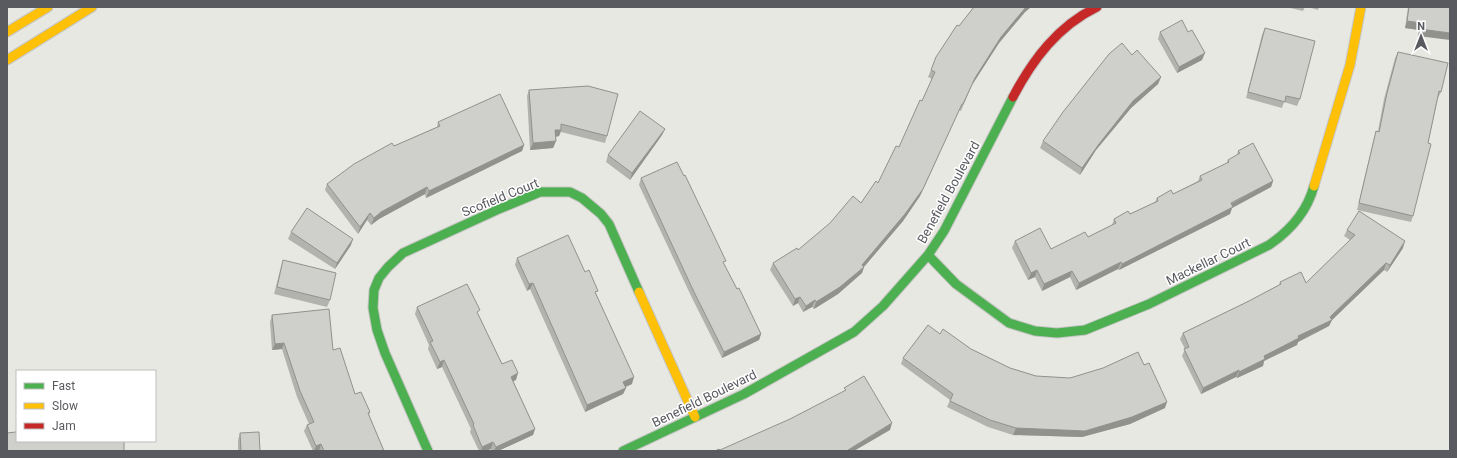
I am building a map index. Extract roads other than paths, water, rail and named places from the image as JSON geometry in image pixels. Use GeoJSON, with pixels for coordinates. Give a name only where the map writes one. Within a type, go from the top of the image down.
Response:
{"type":"FeatureCollection","features":[{"type":"Feature","properties":{"kind":"main road"},"geometry":{"type":"LineString","coordinates":[[7,32],[48,7]]}},
{"type":"Feature","properties":{"kind":"main road"},"geometry":{"type":"LineString","coordinates":[[7,60],[92,7]]}},
{"type":"Feature","properties":{"kind":"main road","name":"Benefield Boulevard"},"geometry":{"type":"LineString","coordinates":[[623,451],[744,394],[854,332],[883,306],[928,255],[944,230],[1025,74],[1056,35],[1085,13],[1097,7]]}},
{"type":"Feature","properties":{"kind":"main road","name":"Mackellar Court"},"geometry":{"type":"LineString","coordinates":[[928,255],[956,284],[1009,323],[1035,331],[1057,333],[1085,330],[1128,313],[1269,246],[1284,235],[1298,220],[1312,194],[1350,64],[1361,7]]}},
{"type":"Feature","properties":{"kind":"main road","name":"Scofield Court"},"geometry":{"type":"LineString","coordinates":[[428,451],[388,358],[375,323],[373,296],[375,285],[390,263],[402,253],[540,192],[570,192],[582,198],[602,214],[609,224],[695,417]]}}]}
